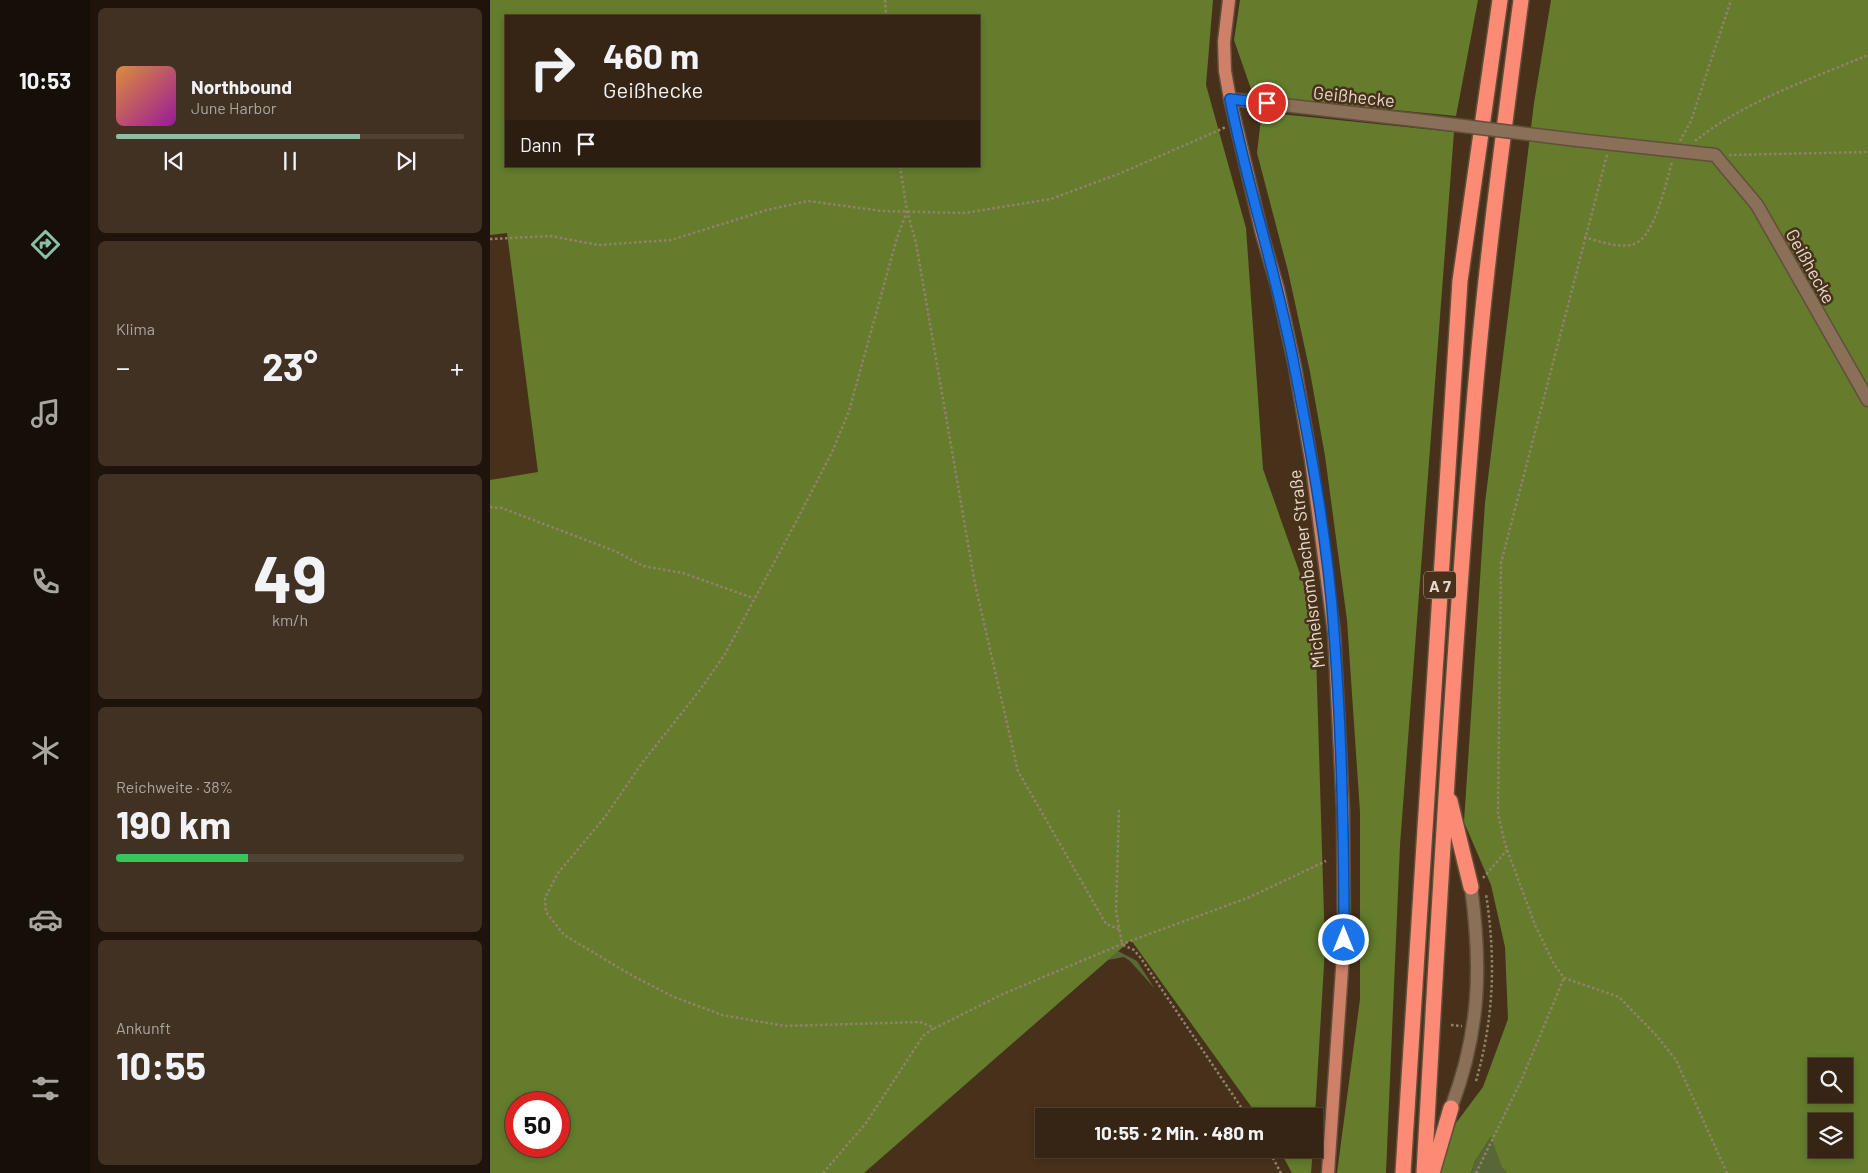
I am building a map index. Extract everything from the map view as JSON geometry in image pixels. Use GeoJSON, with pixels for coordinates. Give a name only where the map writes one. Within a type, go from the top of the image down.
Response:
{"type":"FeatureCollection","features":[{"type":"Feature","properties":{"kind":"highway","name":"A 7"},"geometry":{"type":"LineString","coordinates":[[1403,1173],[1460,281],[1500,0]]}},
{"type":"Feature","properties":{"kind":"highway","name":"A 7"},"geometry":{"type":"LineString","coordinates":[[1424,1173],[1446,783],[1472,427],[1489,255],[1521,0]]}},
{"type":"Feature","properties":{"kind":"highway"},"geometry":{"type":"LineString","coordinates":[[1446,783],[1471,887]]}},
{"type":"Feature","properties":{"kind":"highway"},"geometry":{"type":"LineString","coordinates":[[1432,1173],[1451,1108]]}},
{"type":"Feature","properties":{"kind":"main road","name":"Michelsrombacher Straße"},"geometry":{"type":"LineString","coordinates":[[1229,0],[1224,42],[1225,71],[1234,122],[1278,289],[1295,367],[1311,460],[1334,633],[1343,809],[1344,940],[1328,1173]]}},
{"type":"Feature","properties":{"kind":"lane","name":"Geißhecke"},"geometry":{"type":"LineString","coordinates":[[1230,99],[1610,144]]}},
{"type":"Feature","properties":{"kind":"lane"},"geometry":{"type":"LineString","coordinates":[[1610,144],[1715,155]]}},
{"type":"Feature","properties":{"kind":"lane","name":"Geißhecke"},"geometry":{"type":"LineString","coordinates":[[1715,155],[1738,179],[1757,205],[1868,400]]}},
{"type":"Feature","properties":{"kind":"lane"},"geometry":{"type":"LineString","coordinates":[[1451,1108],[1471,1044],[1478,997],[1478,946],[1471,887]]}},
{"type":"Feature","properties":{"kind":"path"},"geometry":{"type":"LineString","coordinates":[[885,0],[886,15]]}},
{"type":"Feature","properties":{"kind":"path"},"geometry":{"type":"LineString","coordinates":[[1584,237],[1618,245],[1634,244],[1645,235],[1656,214],[1691,121],[1731,0]]}},
{"type":"Feature","properties":{"kind":"path"},"geometry":{"type":"LineString","coordinates":[[1680,150],[1717,123],[1767,97],[1868,55]]}},
{"type":"Feature","properties":{"kind":"path"},"geometry":{"type":"LineString","coordinates":[[490,239],[519,236],[551,236],[598,245],[671,240],[767,210],[808,201],[882,210],[964,213],[1051,199],[1121,172],[1234,122]]}},
{"type":"Feature","properties":{"kind":"path"},"geometry":{"type":"LineString","coordinates":[[1610,144],[1584,237],[1501,563],[1498,814],[1507,850],[1543,943],[1564,978],[1619,997],[1656,1035],[1680,1068],[1727,1173]]}},
{"type":"Feature","properties":{"kind":"path"},"geometry":{"type":"LineString","coordinates":[[1715,155],[1868,152]]}},
{"type":"Feature","properties":{"kind":"path"},"geometry":{"type":"LineString","coordinates":[[900,167],[907,211],[916,243],[975,584],[1018,771],[1106,924],[1119,929]]}},
{"type":"Feature","properties":{"kind":"path"},"geometry":{"type":"LineString","coordinates":[[907,211],[897,238],[846,419],[833,450],[797,520],[753,598],[725,654],[700,690],[642,763],[605,817],[558,873],[545,898],[546,912],[564,935],[633,976],[674,997],[722,1015],[785,1026],[920,1022],[935,1028]]}},
{"type":"Feature","properties":{"kind":"path"},"geometry":{"type":"LineString","coordinates":[[491,508],[502,508],[617,552],[642,566],[683,573],[753,598]]}},
{"type":"Feature","properties":{"kind":"path"},"geometry":{"type":"LineString","coordinates":[[1120,810],[1116,912],[1122,944]]}},
{"type":"Feature","properties":{"kind":"path"},"geometry":{"type":"LineString","coordinates":[[1471,887],[1475,886],[1486,894],[1483,876],[1507,850]]}},
{"type":"Feature","properties":{"kind":"path"},"geometry":{"type":"LineString","coordinates":[[823,1173],[866,1124],[923,1036],[935,1028],[1002,994],[1122,944],[1250,897],[1326,861]]}},
{"type":"Feature","properties":{"kind":"path"},"geometry":{"type":"LineString","coordinates":[[1122,944],[1134,950],[1140,957],[1242,1108]]}},
{"type":"Feature","properties":{"kind":"path"},"geometry":{"type":"LineString","coordinates":[[1476,1173],[1484,1152],[1521,1082],[1564,978]]}},
{"type":"Feature","properties":{"kind":"path"},"geometry":{"type":"LineString","coordinates":[[1273,1158],[1281,1173]]}},
{"type":"Feature","properties":{"kind":"green space"},"geometry":{"type":"Polygon","coordinates":[[[490,0],[1213,0],[1206,85],[1246,228],[1263,469],[1311,605],[1316,653],[1325,948],[1315,1108],[1252,1108],[1131,940],[864,1173],[490,1173],[490,480],[538,472],[507,233],[490,235],[490,0]]]}},
{"type":"Feature","properties":{"kind":"green space"},"geometry":{"type":"Polygon","coordinates":[[[1240,0],[1478,0],[1456,116],[1272,98],[1251,89],[1234,40],[1240,0]]]}},
{"type":"Feature","properties":{"kind":"green space"},"geometry":{"type":"Polygon","coordinates":[[[1551,0],[1868,0],[1868,1173],[1507,1173],[1502,1168],[1491,1137],[1475,1161],[1471,1173],[1438,1173],[1456,1123],[1483,1087],[1508,1019],[1505,947],[1491,885],[1464,822],[1485,503],[1534,103],[1551,0]]]}},
{"type":"Feature","properties":{"kind":"green space"},"geometry":{"type":"Polygon","coordinates":[[[1280,114],[1454,132],[1400,845],[1386,1173],[1337,1173],[1360,999],[1360,812],[1347,620],[1325,456],[1310,372],[1288,271],[1257,153],[1261,118],[1280,114]]]}},
{"type":"Feature","properties":{"kind":"green space"},"geometry":{"type":"Polygon","coordinates":[[[1118,951],[1137,961],[1155,989],[1130,961],[1124,957],[1108,960],[1118,951]]]}},
{"type":"Feature","properties":{"kind":"green space"},"geometry":{"type":"Polygon","coordinates":[[[1492,1136],[1502,1168],[1507,1173],[1471,1173],[1475,1161],[1492,1136]]]}},
{"type":"Feature","properties":{"kind":"green space"},"geometry":{"type":"Polygon","coordinates":[[[1284,1158],[1312,1158],[1311,1173],[1292,1173],[1284,1158]]]}},
{"type":"Feature","properties":{"kind":"route"},"geometry":{"type":"LineString","coordinates":[[1267,103],[1230,99],[1262,234],[1278,289],[1295,367],[1330,586],[1343,809],[1344,940]]}}]}
